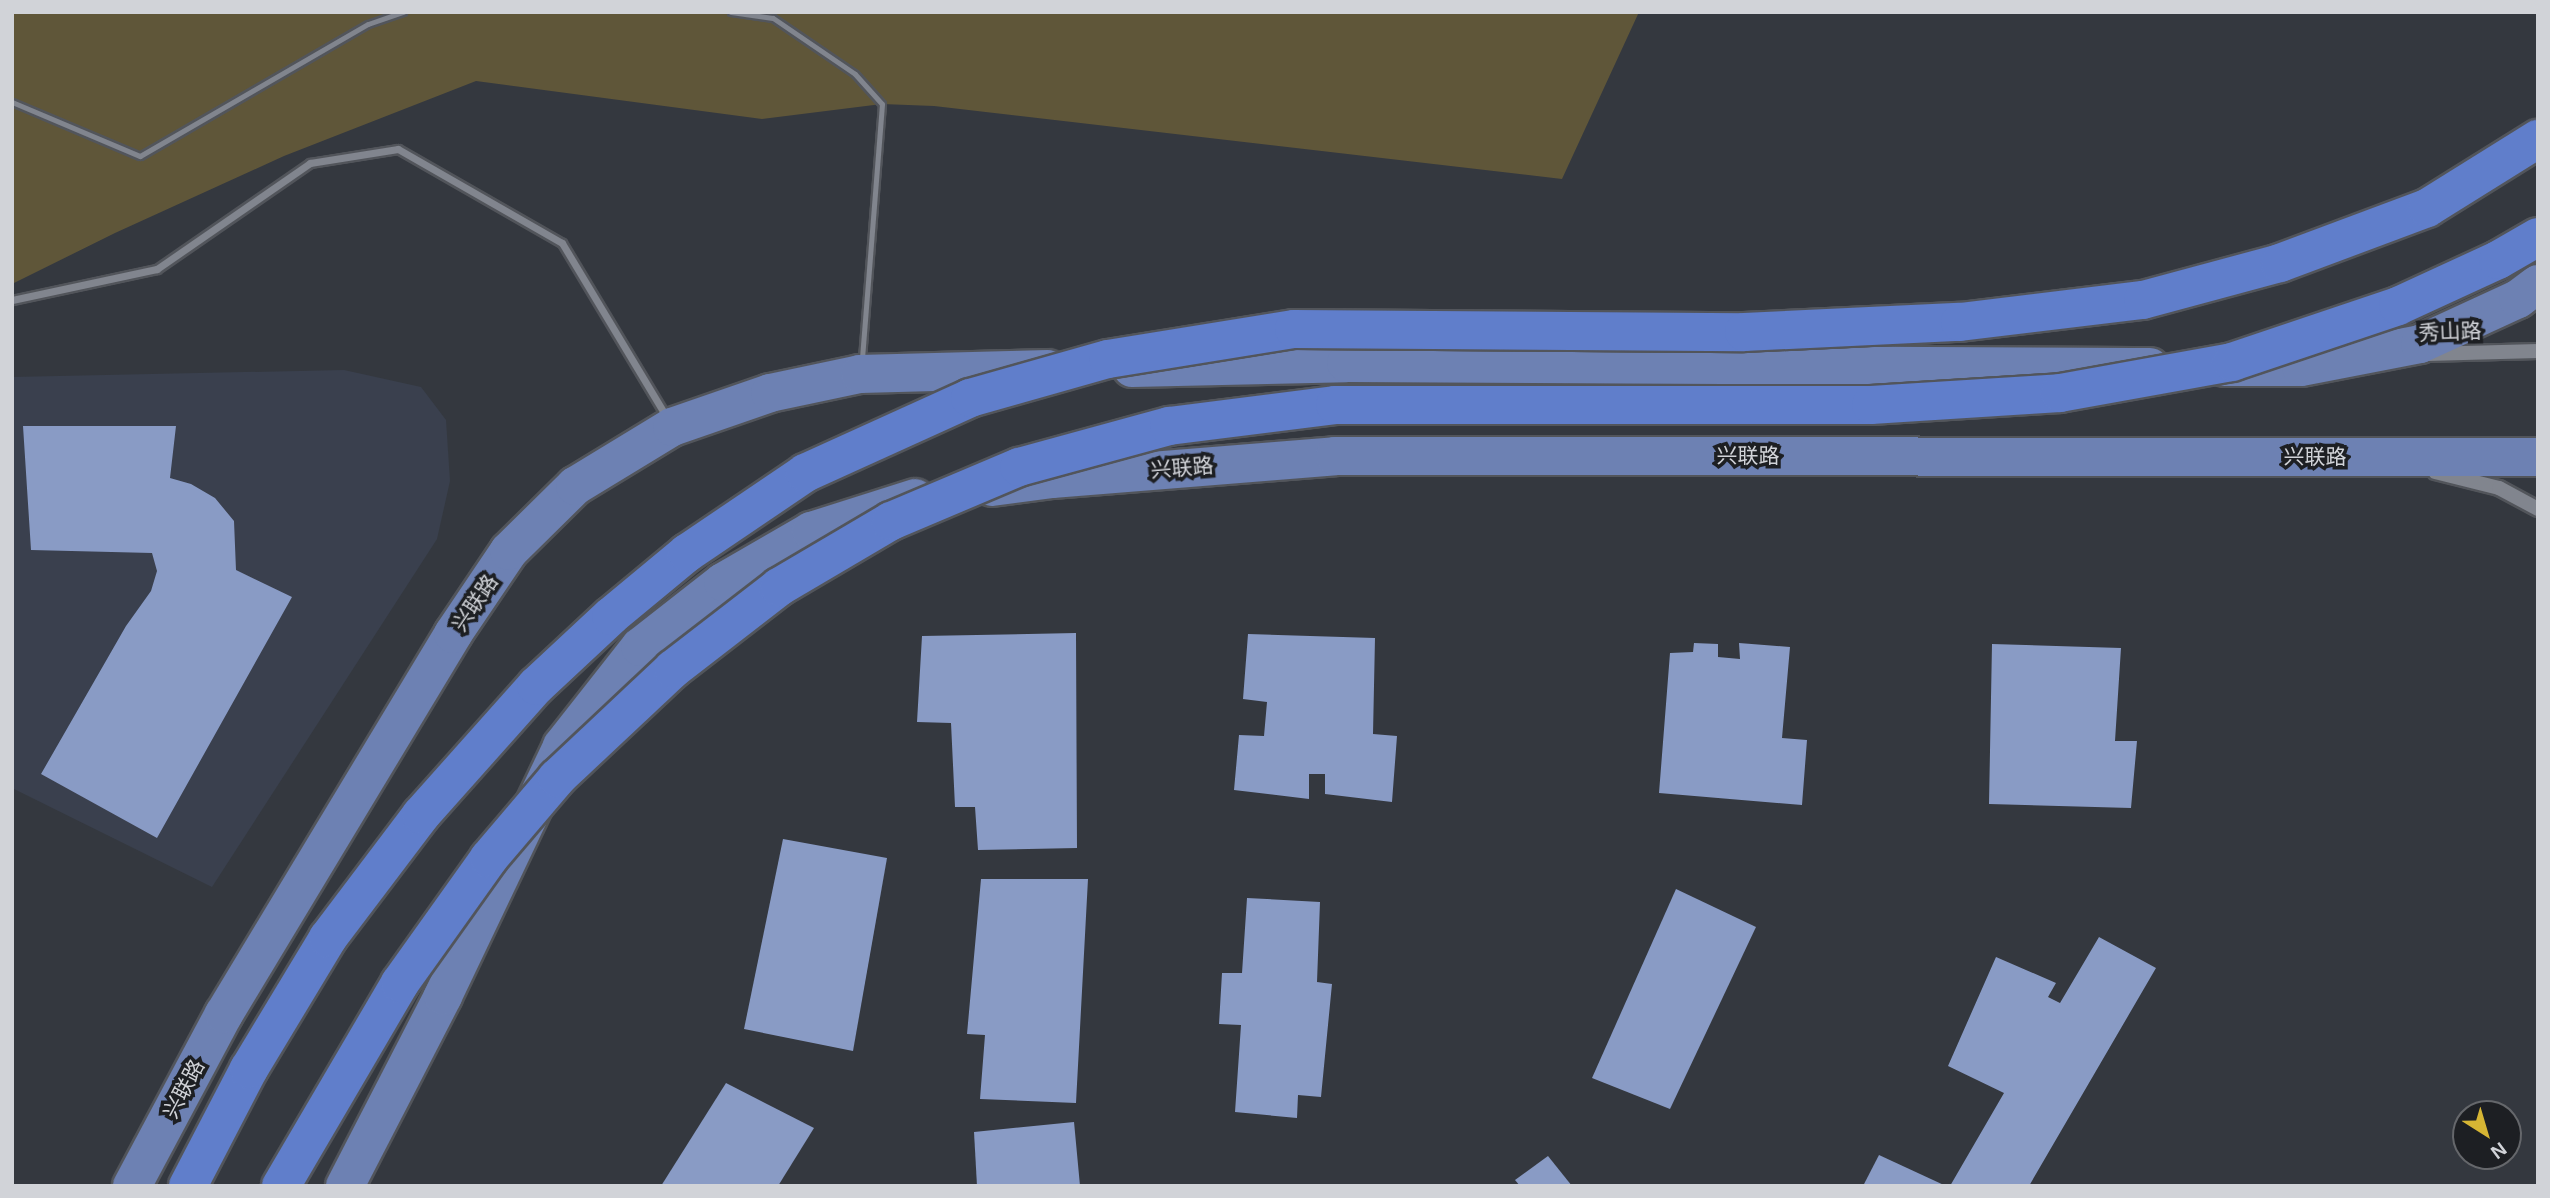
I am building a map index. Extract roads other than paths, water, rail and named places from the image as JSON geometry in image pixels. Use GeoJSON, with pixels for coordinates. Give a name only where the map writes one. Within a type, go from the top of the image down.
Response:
{"type":"FeatureCollection","features":[{"type":"Feature","properties":{"kind":"highway"},"geometry":{"type":"LineString","coordinates":[[188,1186],[249,1069],[328,938],[421,815],[536,686],[611,616],[687,553],[805,474],[970,398],[1108,359],[1294,329],[1744,332],[1960,322],[2143,300],[2280,263],[2427,208],[2538,139]]}},
{"type":"Feature","properties":{"kind":"highway","name":"兴联路"},"geometry":{"type":"LineString","coordinates":[[281,1186],[400,983],[489,858],[557,778],[673,669],[768,595],[891,521],[1019,467],[1169,426],[1335,405],[1871,405],[2060,393],[2232,362],[2398,306],[2498,260],[2538,237]]}},
{"type":"Feature","properties":{"kind":"main road","name":"兴联路"},"geometry":{"type":"LineString","coordinates":[[132,1186],[224,1014],[453,634],[509,551],[575,486],[673,428],[771,393],[860,374],[1346,363],[2301,368],[2420,344],[2518,299],[2538,284]]}},
{"type":"Feature","properties":{"kind":"main road","name":"秀山路"},"geometry":{"type":"LineString","coordinates":[[2364,356],[2538,351]]}},
{"type":"Feature","properties":{"kind":"main road","name":"兴联路"},"geometry":{"type":"LineString","coordinates":[[345,1186],[443,996],[562,746],[640,648],[723,582],[811,531],[914,498],[1052,479],[1335,456],[2538,457]]}},
{"type":"Feature","properties":{"kind":"main road"},"geometry":{"type":"LineString","coordinates":[[2380,457],[2498,488],[2538,509]]}},
{"type":"Feature","properties":{"kind":"street"},"geometry":{"type":"LineString","coordinates":[[12,300],[157,269],[310,163],[398,149],[562,243],[673,428]]}},
{"type":"Feature","properties":{"kind":"lane"},"geometry":{"type":"LineString","coordinates":[[12,102],[140,156],[368,24],[404,12]]}},
{"type":"Feature","properties":{"kind":"lane"},"geometry":{"type":"LineString","coordinates":[[731,12],[773,18],[855,74],[882,104],[860,374]]}}]}
